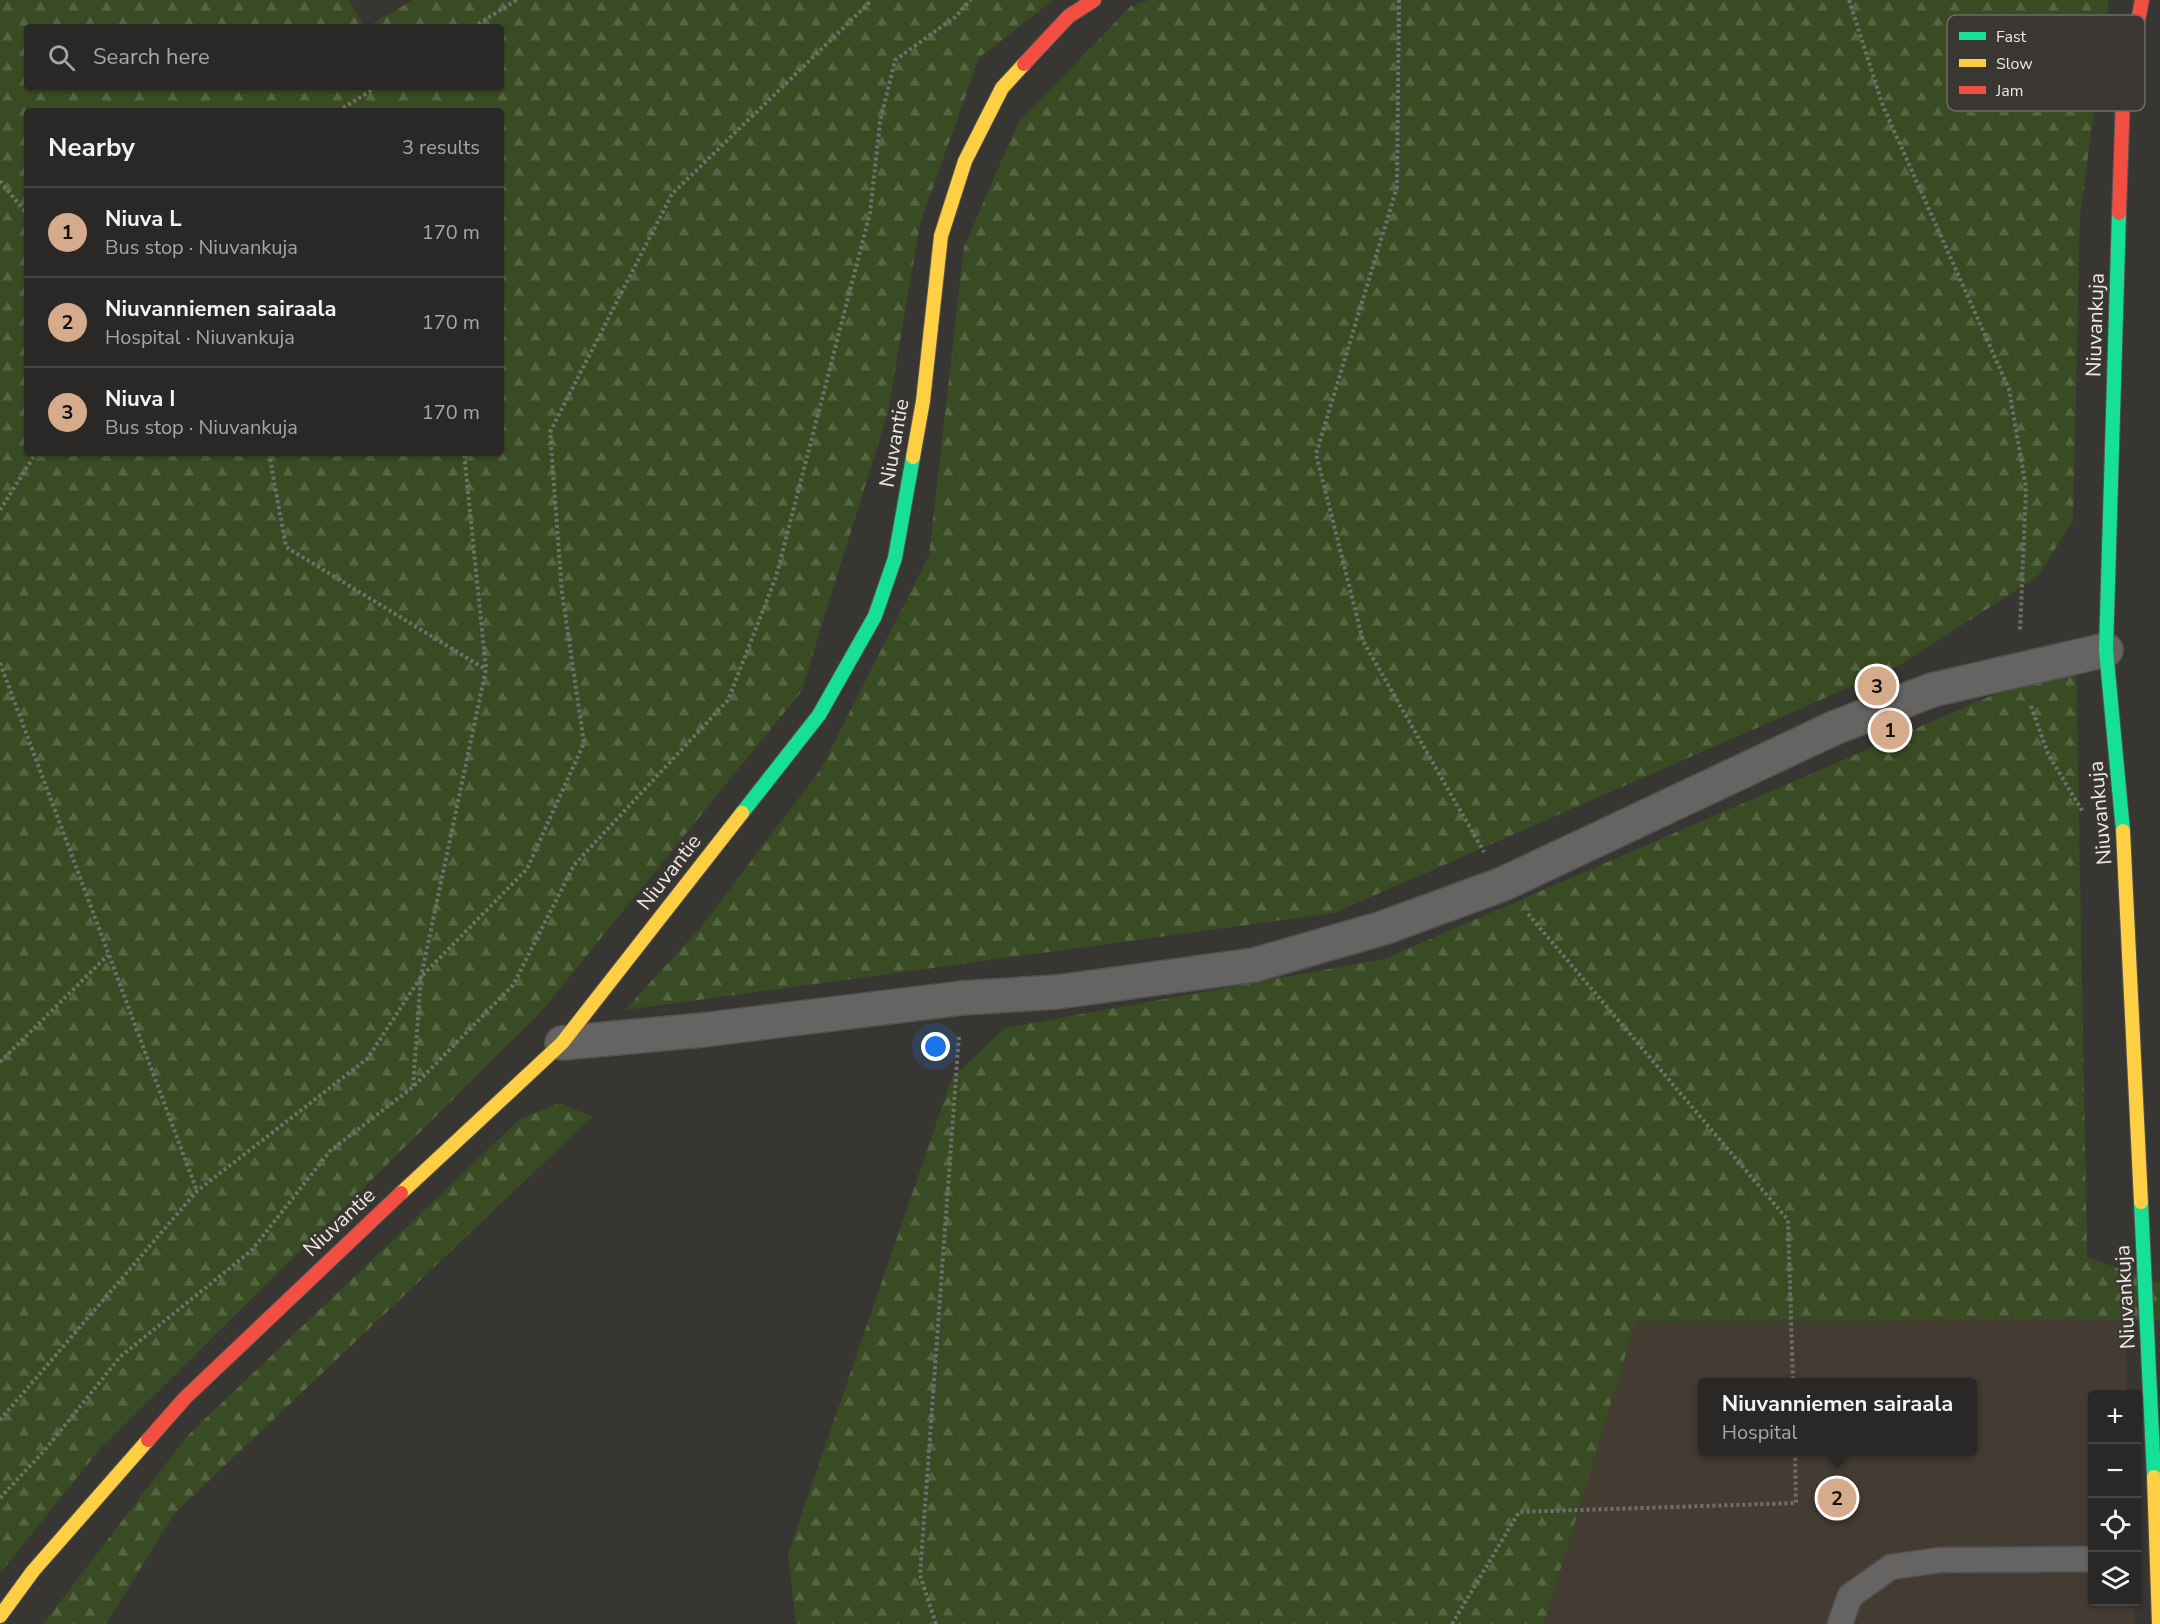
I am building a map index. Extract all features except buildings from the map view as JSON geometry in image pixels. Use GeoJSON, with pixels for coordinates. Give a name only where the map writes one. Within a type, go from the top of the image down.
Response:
{"type":"FeatureCollection","features":[{"type":"Feature","properties":{"kind":"street","name":"Niuvantie"},"geometry":{"type":"LineString","coordinates":[[0,1616],[33,1571],[185,1398],[562,1043],[819,715],[875,616],[895,558],[923,400],[941,236],[965,161],[1002,88],[1069,16],[1094,0]]}},
{"type":"Feature","properties":{"kind":"street","name":"Niuvankuja"},"geometry":{"type":"LineString","coordinates":[[2139,15],[2142,0]]}},
{"type":"Feature","properties":{"kind":"street","name":"Niuvankuja"},"geometry":{"type":"LineString","coordinates":[[2124,111],[2106,650],[2125,847],[2148,1559],[2159,1624]]}},
{"type":"Feature","properties":{"kind":"street"},"geometry":{"type":"LineString","coordinates":[[562,1043],[703,1030],[962,998],[1057,992],[1254,965],[1383,928],[1503,884],[1834,728],[1932,690],[2106,650]]}},
{"type":"Feature","properties":{"kind":"lane"},"geometry":{"type":"LineString","coordinates":[[1840,1624],[1850,1596],[1892,1567],[1940,1560],[2088,1559]]}},
{"type":"Feature","properties":{"kind":"path"},"geometry":{"type":"LineString","coordinates":[[478,24],[517,0]]}},
{"type":"Feature","properties":{"kind":"path"},"geometry":{"type":"LineString","coordinates":[[0,1420],[197,1191],[367,1059],[422,977],[527,869],[584,743],[562,592],[550,432],[672,194],[872,0]]}},
{"type":"Feature","properties":{"kind":"path"},"geometry":{"type":"LineString","coordinates":[[0,1498],[44,1451],[120,1357],[252,1251],[330,1151],[413,1087],[513,986],[574,865],[728,700],[779,565],[870,213],[880,122],[896,60],[954,18],[971,0]]}},
{"type":"Feature","properties":{"kind":"path"},"geometry":{"type":"LineString","coordinates":[[1399,0],[1397,187],[1316,454],[1363,641],[1503,884],[1788,1220],[1793,1378]]}},
{"type":"Feature","properties":{"kind":"path"},"geometry":{"type":"LineString","coordinates":[[1849,0],[1883,106],[2009,389],[2026,488],[2019,669],[2048,754],[2088,820]]}},
{"type":"Feature","properties":{"kind":"path"},"geometry":{"type":"LineString","coordinates":[[343,108],[372,90]]}},
{"type":"Feature","properties":{"kind":"path"},"geometry":{"type":"LineString","coordinates":[[0,181],[24,209]]}},
{"type":"Feature","properties":{"kind":"path"},"geometry":{"type":"LineString","coordinates":[[0,510],[34,456]]}},
{"type":"Feature","properties":{"kind":"path"},"geometry":{"type":"LineString","coordinates":[[270,456],[285,547],[486,669]]}},
{"type":"Feature","properties":{"kind":"path"},"geometry":{"type":"LineString","coordinates":[[413,1087],[422,977],[486,669],[464,456]]}},
{"type":"Feature","properties":{"kind":"path"},"geometry":{"type":"LineString","coordinates":[[0,663],[197,1191]]}},
{"type":"Feature","properties":{"kind":"path"},"geometry":{"type":"LineString","coordinates":[[0,1062],[108,955]]}},
{"type":"Feature","properties":{"kind":"path"},"geometry":{"type":"LineString","coordinates":[[936,1624],[920,1575],[962,998]]}},
{"type":"Feature","properties":{"kind":"path"},"geometry":{"type":"LineString","coordinates":[[1452,1624],[1519,1512],[1796,1503],[1795,1456]]}},
{"type":"Feature","properties":{"kind":"shaded area"},"geometry":{"type":"Polygon","coordinates":[[[2125,1320],[2127,1390],[2088,1390],[2088,1606],[2134,1606],[2135,1624],[1544,1624],[1636,1321],[2125,1320]]]}},
{"type":"Feature","properties":{"kind":"green space"},"geometry":{"type":"Polygon","coordinates":[[[0,0],[349,0],[362,24],[24,24],[24,90],[504,90],[504,24],[372,24],[413,0],[1053,0],[979,58],[920,224],[888,412],[801,692],[540,1013],[100,1449],[0,1573],[0,0]]]}},
{"type":"Feature","properties":{"kind":"green space"},"geometry":{"type":"Polygon","coordinates":[[[1149,0],[2109,0],[2107,15],[1947,15],[1947,111],[2094,111],[2080,215],[2073,521],[2037,577],[1898,666],[1334,913],[625,1010],[701,927],[821,769],[929,555],[964,247],[1018,123],[1131,6],[1149,0]]]}},
{"type":"Feature","properties":{"kind":"green space"},"geometry":{"type":"Polygon","coordinates":[[[2076,659],[2087,1257],[2160,1283],[2160,1320],[1636,1321],[1544,1624],[796,1624],[788,1554],[952,1078],[1005,1028],[1384,959],[2076,659]]]}},
{"type":"Feature","properties":{"kind":"green space"},"geometry":{"type":"Polygon","coordinates":[[[560,1103],[592,1117],[174,1514],[106,1624],[43,1624],[188,1435],[520,1119],[560,1103]]]}},
{"type":"Feature","properties":{"kind":"traffic: fast"},"geometry":{"type":"LineString","coordinates":[[2119,213],[2106,650],[2123,831]]}},
{"type":"Feature","properties":{"kind":"traffic: fast"},"geometry":{"type":"LineString","coordinates":[[742,813],[819,715],[875,616],[895,558],[913,457]]}},
{"type":"Feature","properties":{"kind":"traffic: fast"},"geometry":{"type":"LineString","coordinates":[[2141,1202],[2154,1477]]}},
{"type":"Feature","properties":{"kind":"traffic: slow"},"geometry":{"type":"LineString","coordinates":[[913,457],[923,401],[941,236],[965,161],[1002,88],[1024,64]]}},
{"type":"Feature","properties":{"kind":"traffic: slow"},"geometry":{"type":"LineString","coordinates":[[401,1193],[562,1043],[742,813]]}},
{"type":"Feature","properties":{"kind":"traffic: slow"},"geometry":{"type":"LineString","coordinates":[[2123,831],[2141,1202]]}},
{"type":"Feature","properties":{"kind":"traffic: slow"},"geometry":{"type":"LineString","coordinates":[[0,1616],[33,1571],[148,1440]]}},
{"type":"Feature","properties":{"kind":"traffic: slow"},"geometry":{"type":"LineString","coordinates":[[2154,1477],[2159,1624]]}},
{"type":"Feature","properties":{"kind":"traffic: jam"},"geometry":{"type":"LineString","coordinates":[[1024,64],[1069,16],[1094,0]]}},
{"type":"Feature","properties":{"kind":"traffic: jam"},"geometry":{"type":"LineString","coordinates":[[2139,15],[2142,0]]}},
{"type":"Feature","properties":{"kind":"traffic: jam"},"geometry":{"type":"LineString","coordinates":[[2119,213],[2123,111]]}},
{"type":"Feature","properties":{"kind":"traffic: jam"},"geometry":{"type":"LineString","coordinates":[[148,1440],[185,1398],[401,1193]]}},
{"type":"Feature","properties":{"kind":"place","name":"Niuva I"},"geometry":{"type":"Point","coordinates":[1877,686]}},
{"type":"Feature","properties":{"kind":"place","name":"Niuva L"},"geometry":{"type":"Point","coordinates":[1890,730]}},
{"type":"Feature","properties":{"kind":"place","name":"Niuvanniemen sairaala"},"geometry":{"type":"Point","coordinates":[1837,1498]}}]}
